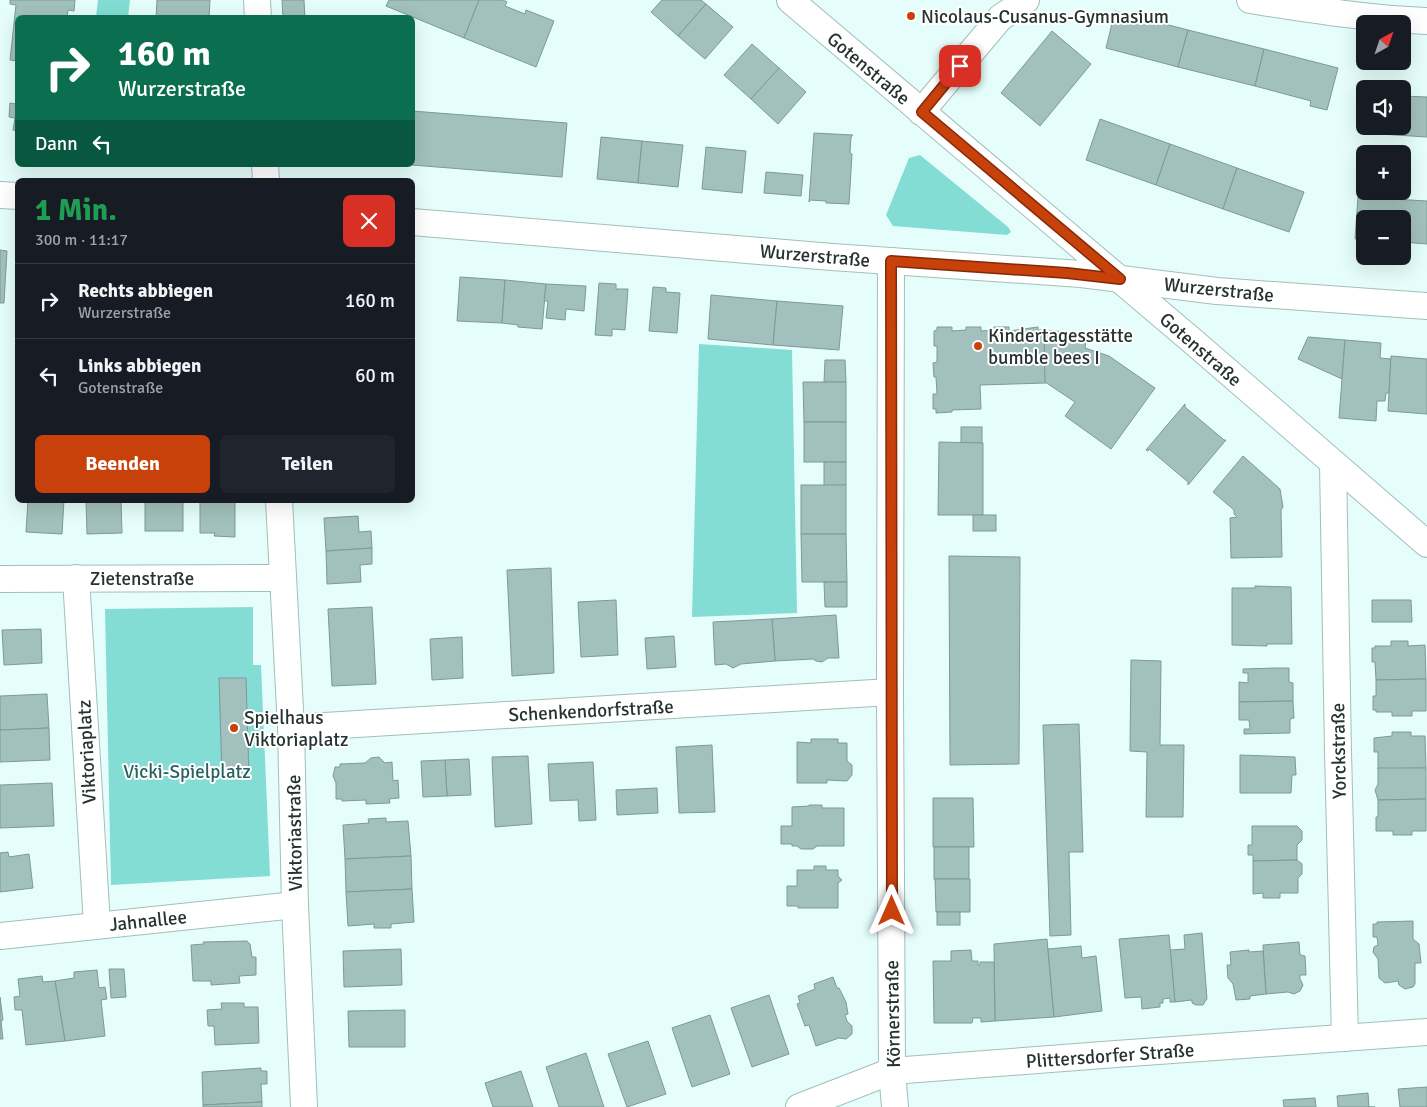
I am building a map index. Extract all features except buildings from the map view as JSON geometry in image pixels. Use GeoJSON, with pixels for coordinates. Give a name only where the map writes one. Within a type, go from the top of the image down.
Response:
{"type":"FeatureCollection","features":[{"type":"Feature","properties":{"kind":"street"},"geometry":{"type":"LineString","coordinates":[[257,0],[258,15]]}},
{"type":"Feature","properties":{"kind":"street","name":"Gotenstraße"},"geometry":{"type":"LineString","coordinates":[[790,0],[1120,279],[1427,544]]}},
{"type":"Feature","properties":{"kind":"street"},"geometry":{"type":"LineString","coordinates":[[922,112],[1000,18],[1026,0]]}},
{"type":"Feature","properties":{"kind":"street"},"geometry":{"type":"LineString","coordinates":[[1250,0],[1312,9],[1427,21]]}},
{"type":"Feature","properties":{"kind":"street"},"geometry":{"type":"LineString","coordinates":[[0,195],[15,196]]}},
{"type":"Feature","properties":{"kind":"street","name":"Wurzerstraße"},"geometry":{"type":"LineString","coordinates":[[415,222],[1074,274],[1216,291],[1427,306]]}},
{"type":"Feature","properties":{"kind":"street","name":"Körnerstraße"},"geometry":{"type":"LineString","coordinates":[[891,261],[890,692],[892,1071],[894,1107]]}},
{"type":"Feature","properties":{"kind":"street","name":"Yorckstraße"},"geometry":{"type":"LineString","coordinates":[[1333,464],[1345,1038]]}},
{"type":"Feature","properties":{"kind":"street","name":"Viktoriastraße"},"geometry":{"type":"LineString","coordinates":[[279,503],[291,728],[295,905],[304,1107]]}},
{"type":"Feature","properties":{"kind":"street","name":"Viktoriaplatz"},"geometry":{"type":"LineString","coordinates":[[76,578],[97,925]]}},
{"type":"Feature","properties":{"kind":"street","name":"Zietenstraße"},"geometry":{"type":"LineString","coordinates":[[0,579],[283,578]]}},
{"type":"Feature","properties":{"kind":"street","name":"Schenkendorfstraße"},"geometry":{"type":"LineString","coordinates":[[291,728],[890,692]]}},
{"type":"Feature","properties":{"kind":"street","name":"Jahnallee"},"geometry":{"type":"LineString","coordinates":[[0,936],[295,905]]}},
{"type":"Feature","properties":{"kind":"street","name":"Plittersdorfer Straße"},"geometry":{"type":"LineString","coordinates":[[799,1107],[892,1071],[1427,1032]]}},
{"type":"Feature","properties":{"kind":"green space"},"geometry":{"type":"Polygon","coordinates":[[[98,0],[130,0],[128,15],[96,15],[98,0]]]}},
{"type":"Feature","properties":{"kind":"green space"},"geometry":{"type":"Polygon","coordinates":[[[920,155],[1008,227],[1011,232],[1007,235],[893,226],[886,215],[909,158],[920,155]]]}},
{"type":"Feature","properties":{"kind":"green space"},"geometry":{"type":"Polygon","coordinates":[[[699,344],[792,350],[797,613],[692,617],[699,344]]]}},
{"type":"Feature","properties":{"kind":"green space","name":"Vicki-Spielplatz"},"geometry":{"type":"Polygon","coordinates":[[[253,607],[253,665],[261,665],[270,876],[111,885],[105,609],[253,607]]]}},
{"type":"Feature","properties":{"kind":"place","name":"Nicolaus-Cusanus-Gymnasium"},"geometry":{"type":"Point","coordinates":[911,16]}},
{"type":"Feature","properties":{"kind":"place","name":"Kindertagesstätte bumble bees I"},"geometry":{"type":"Point","coordinates":[978,346]}},
{"type":"Feature","properties":{"kind":"place","name":"Spielhaus Viktoriaplatz"},"geometry":{"type":"Point","coordinates":[234,728]}},
{"type":"Feature","properties":{"kind":"route"},"geometry":{"type":"LineString","coordinates":[[892,911],[890,692],[891,261],[1081,274],[1120,279],[922,112],[960,66]]}}]}
